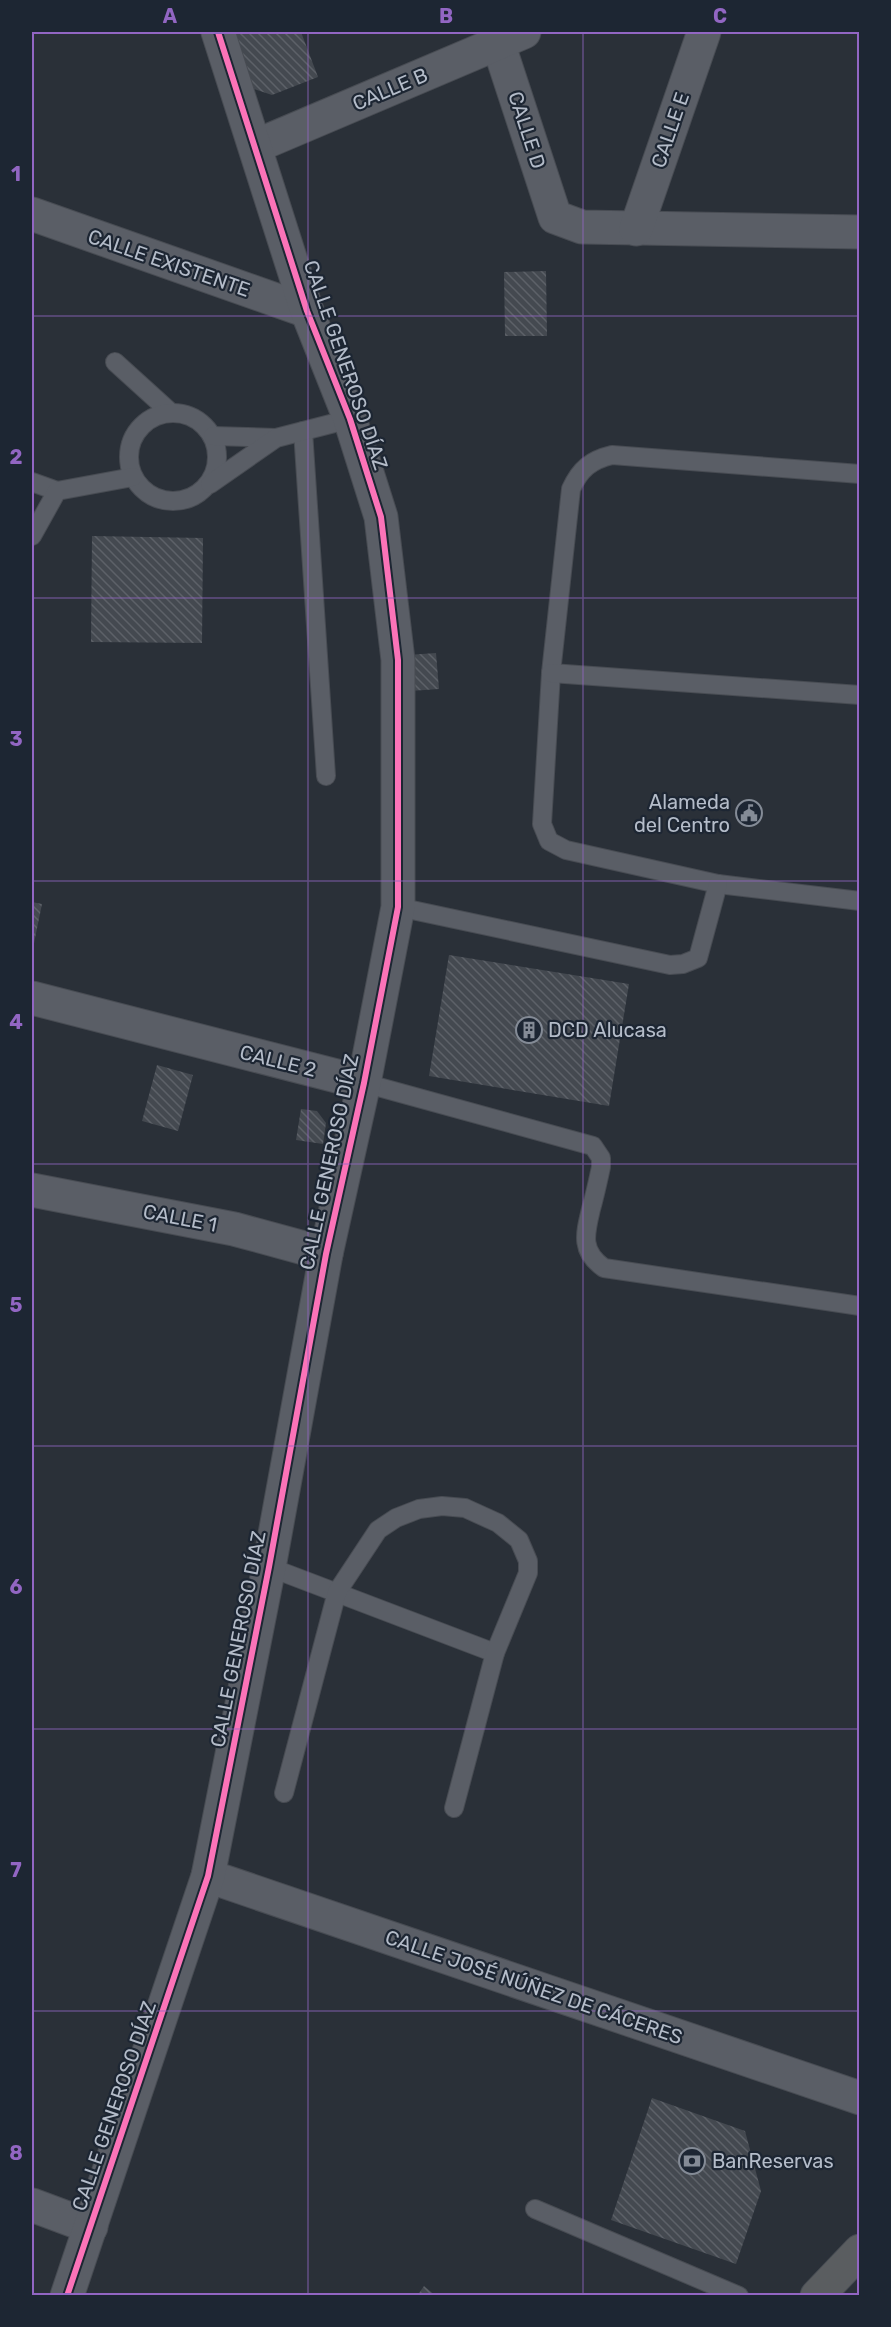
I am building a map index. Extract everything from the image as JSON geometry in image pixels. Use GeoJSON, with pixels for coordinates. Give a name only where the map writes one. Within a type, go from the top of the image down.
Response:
{"type":"FeatureCollection","features":[{"type":"Feature","properties":{"kind":"highway"},"geometry":{"type":"LineString","coordinates":[[817,2295],[860,2251]]}},
{"type":"Feature","properties":{"kind":"street","name":"CALLE GENEROSO DÍAZ"},"geometry":{"type":"LineString","coordinates":[[67,2295],[208,1876],[269,1567],[326,1254],[364,1083],[398,907],[398,660],[381,518],[350,419],[307,311],[218,32]]}},
{"type":"Feature","properties":{"kind":"street","name":"CALLE E"},"geometry":{"type":"LineString","coordinates":[[636,229],[704,32]]}},
{"type":"Feature","properties":{"kind":"street","name":"CALLE B"},"geometry":{"type":"LineString","coordinates":[[256,146],[511,38]]}},
{"type":"Feature","properties":{"kind":"street","name":"CALLE D"},"geometry":{"type":"LineString","coordinates":[[511,38],[555,217],[582,227],[636,229]]}},
{"type":"Feature","properties":{"kind":"street","name":"CALLE EXISTENTE"},"geometry":{"type":"LineString","coordinates":[[32,214],[307,311]]}},
{"type":"Feature","properties":{"kind":"street"},"geometry":{"type":"LineString","coordinates":[[636,229],[860,232]]}},
{"type":"Feature","properties":{"kind":"street","name":"CALLE 2"},"geometry":{"type":"LineString","coordinates":[[32,998],[364,1083]]}},
{"type":"Feature","properties":{"kind":"street","name":"CALLE 1"},"geometry":{"type":"LineString","coordinates":[[32,1190],[234,1229],[326,1254]]}},
{"type":"Feature","properties":{"kind":"street","name":"CALLE JOSÉ NÚÑEZ DE CÁCERES"},"geometry":{"type":"LineString","coordinates":[[208,1876],[860,2098]]}},
{"type":"Feature","properties":{"kind":"street"},"geometry":{"type":"LineString","coordinates":[[32,2205],[91,2227]]}},
{"type":"Feature","properties":{"kind":"lane"},"geometry":{"type":"LineString","coordinates":[[115,362],[169,411],[202,422],[213,436],[218,454],[216,471],[207,486]]}},
{"type":"Feature","properties":{"kind":"lane"},"geometry":{"type":"LineString","coordinates":[[169,411],[153,416],[139,427],[130,442],[128,460],[132,477],[144,491],[159,500],[176,502],[193,497],[276,438]]}},
{"type":"Feature","properties":{"kind":"lane"},"geometry":{"type":"LineString","coordinates":[[213,436],[276,438],[350,419]]}},
{"type":"Feature","properties":{"kind":"lane"},"geometry":{"type":"LineString","coordinates":[[303,431],[326,776]]}},
{"type":"Feature","properties":{"kind":"lane"},"geometry":{"type":"LineString","coordinates":[[860,474],[612,455],[597,459],[584,468],[571,489],[551,673],[542,824],[549,841],[566,850],[718,884],[860,901]]}},
{"type":"Feature","properties":{"kind":"lane"},"geometry":{"type":"LineString","coordinates":[[32,482],[57,491],[132,477]]}},
{"type":"Feature","properties":{"kind":"lane"},"geometry":{"type":"LineString","coordinates":[[32,536],[57,491]]}},
{"type":"Feature","properties":{"kind":"lane"},"geometry":{"type":"LineString","coordinates":[[551,673],[860,695]]}},
{"type":"Feature","properties":{"kind":"lane"},"geometry":{"type":"LineString","coordinates":[[398,907],[670,965],[684,964],[698,958],[718,884]]}},
{"type":"Feature","properties":{"kind":"lane","name":"CALLE 2"},"geometry":{"type":"LineString","coordinates":[[364,1083],[593,1146],[602,1158],[585,1233],[587,1248],[595,1261],[604,1268],[860,1306]]}},
{"type":"Feature","properties":{"kind":"lane"},"geometry":{"type":"LineString","coordinates":[[284,1793],[337,1592],[378,1530],[396,1518],[419,1509],[442,1506],[465,1508],[498,1523],[519,1540],[528,1561],[528,1573],[495,1653],[454,1808]]}},
{"type":"Feature","properties":{"kind":"lane"},"geometry":{"type":"LineString","coordinates":[[269,1567],[495,1653]]}},
{"type":"Feature","properties":{"kind":"lane"},"geometry":{"type":"LineString","coordinates":[[535,2209],[739,2295]]}},
{"type":"Feature","properties":{"kind":"building"},"geometry":{"type":"Polygon","coordinates":[[[234,32],[301,32],[318,77],[272,95],[251,88],[234,32]]]}},
{"type":"Feature","properties":{"kind":"building"},"geometry":{"type":"Polygon","coordinates":[[[546,271],[547,336],[505,336],[504,272],[546,271]]]}},
{"type":"Feature","properties":{"kind":"building"},"geometry":{"type":"Polygon","coordinates":[[[92,536],[203,538],[202,643],[91,642],[92,536]]]}},
{"type":"Feature","properties":{"kind":"building"},"geometry":{"type":"Polygon","coordinates":[[[436,653],[439,689],[410,691],[408,655],[436,653]]]}},
{"type":"Feature","properties":{"kind":"building"},"geometry":{"type":"Polygon","coordinates":[[[32,902],[42,904],[33,948],[32,948],[32,902]]]}},
{"type":"Feature","properties":{"kind":"building","name":"DCD Alucasa"},"geometry":{"type":"Polygon","coordinates":[[[449,955],[629,984],[609,1106],[429,1076],[449,955]]]}},
{"type":"Feature","properties":{"kind":"building"},"geometry":{"type":"Polygon","coordinates":[[[157,1065],[193,1075],[178,1131],[142,1121],[157,1065]]]}},
{"type":"Feature","properties":{"kind":"building"},"geometry":{"type":"Polygon","coordinates":[[[301,1109],[317,1111],[326,1123],[323,1144],[296,1140],[301,1109]]]}},
{"type":"Feature","properties":{"kind":"building","name":"BanReservas"},"geometry":{"type":"Polygon","coordinates":[[[652,2098],[745,2131],[761,2191],[736,2264],[611,2220],[652,2098]]]}},
{"type":"Feature","properties":{"kind":"building"},"geometry":{"type":"Polygon","coordinates":[[[424,2286],[436,2296],[417,2296],[424,2286]]]}},
{"type":"Feature","properties":{"kind":"cycle path"},"geometry":{"type":"LineString","coordinates":[[67,2296],[208,1876],[269,1567],[326,1254],[364,1083],[398,907],[398,660],[381,517],[350,419],[307,311],[218,32]]}},
{"type":"Feature","properties":{"kind":"place","name":"Alameda del Centro"},"geometry":{"type":"Point","coordinates":[749,813]}},
{"type":"Feature","properties":{"kind":"place","name":"DCD Alucasa"},"geometry":{"type":"Point","coordinates":[529,1030]}},
{"type":"Feature","properties":{"kind":"place","name":"BanReservas"},"geometry":{"type":"Point","coordinates":[692,2161]}}]}
